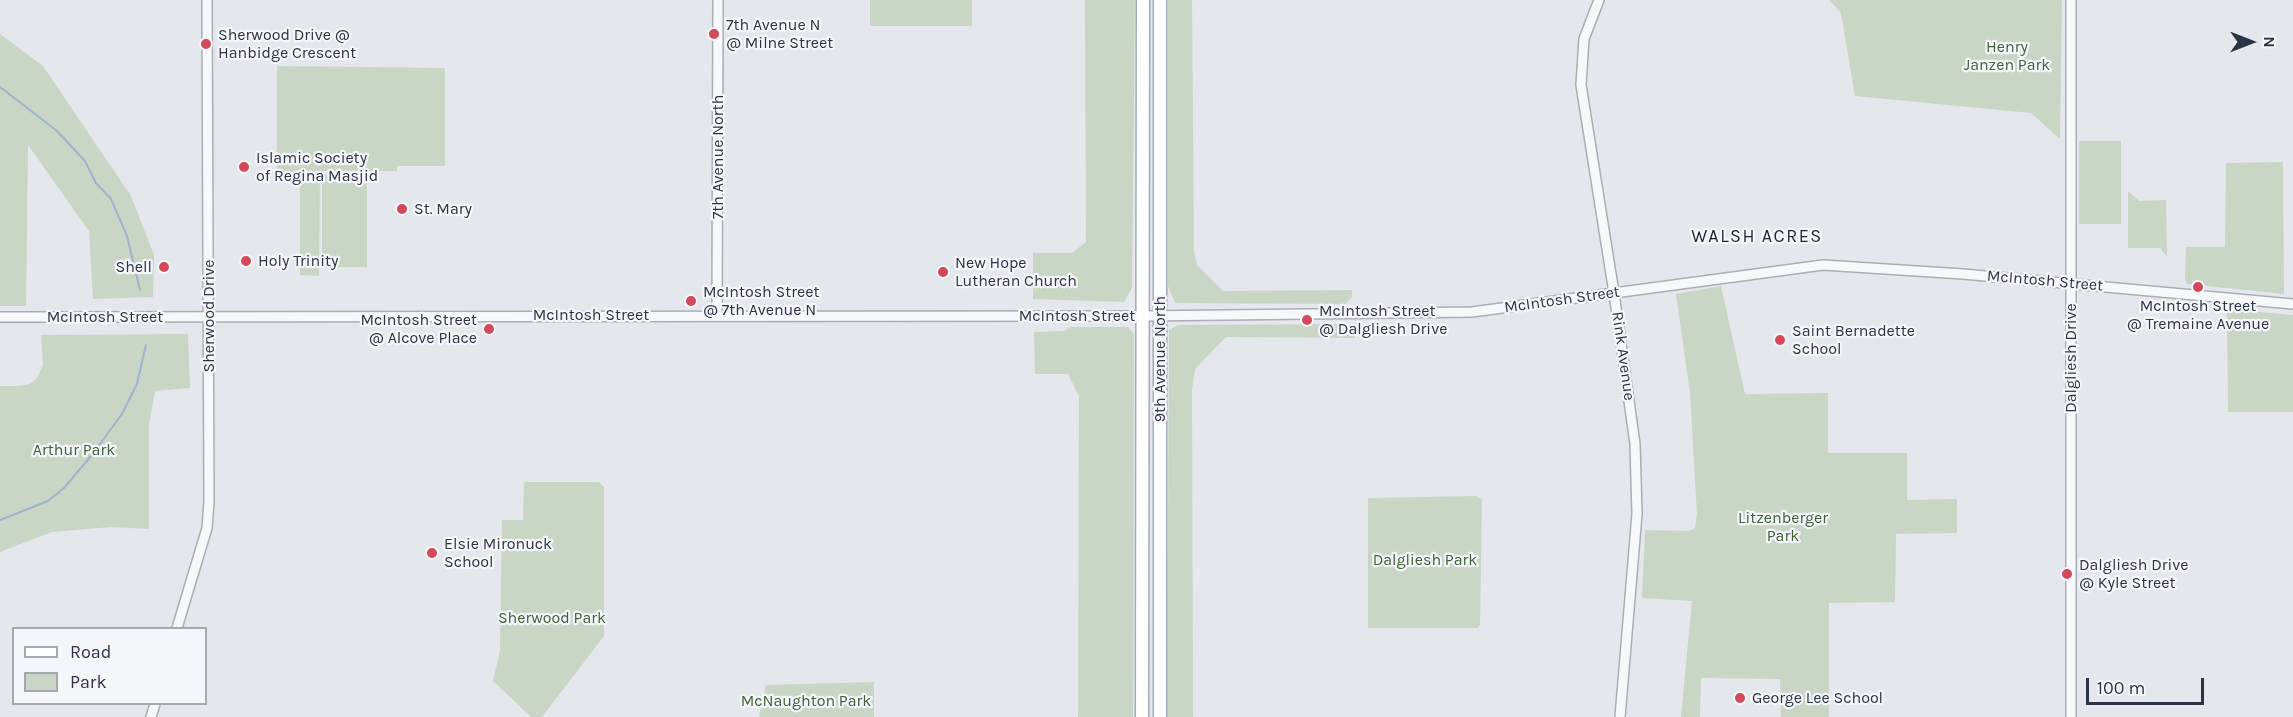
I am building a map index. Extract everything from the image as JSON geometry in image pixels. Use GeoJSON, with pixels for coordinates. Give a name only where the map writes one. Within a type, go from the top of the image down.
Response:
{"type":"FeatureCollection","features":[{"type":"Feature","properties":{"kind":"main road","name":"9th Avenue North"},"geometry":{"type":"LineString","coordinates":[[1142,717],[1143,0]]}},
{"type":"Feature","properties":{"kind":"main road","name":"9th Avenue North"},"geometry":{"type":"LineString","coordinates":[[1160,0],[1160,717]]}},
{"type":"Feature","properties":{"kind":"street","name":"Sherwood Drive"},"geometry":{"type":"LineString","coordinates":[[177,627],[208,519],[207,0]]}},
{"type":"Feature","properties":{"kind":"street","name":"7th Avenue North"},"geometry":{"type":"LineString","coordinates":[[717,315],[718,0]]}},
{"type":"Feature","properties":{"kind":"street","name":"Rink Avenue"},"geometry":{"type":"LineString","coordinates":[[1599,0],[1584,39],[1581,85],[1635,444],[1637,514],[1632,600],[1620,717]]}},
{"type":"Feature","properties":{"kind":"street","name":"Dalgliesh Drive"},"geometry":{"type":"LineString","coordinates":[[2071,0],[2071,717]]}},
{"type":"Feature","properties":{"kind":"street","name":"McIntosh Street"},"geometry":{"type":"LineString","coordinates":[[0,317],[1159,316],[1472,312],[1823,266],[2070,283],[2293,304]]}},
{"type":"Feature","properties":{"kind":"green space"},"geometry":{"type":"Polygon","coordinates":[[[870,0],[972,0],[972,26],[870,26],[870,0]]]}},
{"type":"Feature","properties":{"kind":"green space"},"geometry":{"type":"Polygon","coordinates":[[[1085,0],[1135,0],[1132,288],[1124,302],[1033,299],[1033,253],[1072,253],[1086,242],[1085,0]]]}},
{"type":"Feature","properties":{"kind":"green space"},"geometry":{"type":"Polygon","coordinates":[[[1168,0],[1192,0],[1194,251],[1197,265],[1223,291],[1352,290],[1352,297],[1345,304],[1175,303],[1168,286],[1168,0]]]}},
{"type":"Feature","properties":{"kind":"green space","name":"Henry Janzen Park"},"geometry":{"type":"Polygon","coordinates":[[[1829,0],[2062,0],[2060,139],[2031,113],[1855,96],[1841,13],[1829,0]]]}},
{"type":"Feature","properties":{"kind":"green space"},"geometry":{"type":"Polygon","coordinates":[[[0,34],[43,66],[131,196],[154,255],[153,297],[93,299],[89,231],[28,145],[26,306],[0,306],[0,34]]]}},
{"type":"Feature","properties":{"kind":"green space"},"geometry":{"type":"Polygon","coordinates":[[[277,66],[445,68],[445,166],[397,166],[397,171],[320,171],[319,276],[300,275],[300,180],[277,179],[277,66]]]}},
{"type":"Feature","properties":{"kind":"green space"},"geometry":{"type":"Polygon","coordinates":[[[2079,141],[2121,141],[2121,224],[2079,224],[2079,141]]]}},
{"type":"Feature","properties":{"kind":"green space"},"geometry":{"type":"Polygon","coordinates":[[[2283,162],[2284,294],[2187,284],[2185,279],[2186,247],[2225,247],[2226,163],[2283,162]]]}},
{"type":"Feature","properties":{"kind":"green space"},"geometry":{"type":"Polygon","coordinates":[[[322,174],[367,174],[367,267],[322,267],[322,174]]]}},
{"type":"Feature","properties":{"kind":"green space"},"geometry":{"type":"Polygon","coordinates":[[[2128,191],[2139,201],[2166,200],[2167,257],[2160,248],[2128,248],[2128,191]]]}},
{"type":"Feature","properties":{"kind":"green space","name":"Litzenberger Park"},"geometry":{"type":"Polygon","coordinates":[[[1721,286],[1745,394],[1828,393],[1828,453],[1907,453],[1907,500],[1957,499],[1957,533],[1896,534],[1895,602],[1829,603],[1829,717],[1781,717],[1780,679],[1701,678],[1700,717],[1681,717],[1692,601],[1642,598],[1645,530],[1688,531],[1695,528],[1697,514],[1690,393],[1676,294],[1721,286]]]}},
{"type":"Feature","properties":{"kind":"green space"},"geometry":{"type":"Polygon","coordinates":[[[2227,309],[2293,315],[2293,412],[2228,412],[2227,309]]]}},
{"type":"Feature","properties":{"kind":"green space"},"geometry":{"type":"Polygon","coordinates":[[[1346,324],[1355,329],[1355,338],[1226,337],[1195,369],[1192,390],[1193,717],[1167,717],[1169,330],[1178,325],[1346,324]]]}},
{"type":"Feature","properties":{"kind":"green space"},"geometry":{"type":"Polygon","coordinates":[[[1071,327],[1128,327],[1134,334],[1133,717],[1078,717],[1079,396],[1068,374],[1035,374],[1034,332],[1064,331],[1071,327]]]}},
{"type":"Feature","properties":{"kind":"green space","name":"Arthur Park"},"geometry":{"type":"Polygon","coordinates":[[[188,334],[190,388],[155,391],[149,424],[149,529],[111,527],[52,532],[0,552],[0,386],[30,384],[37,378],[43,365],[41,335],[188,334]]]}},
{"type":"Feature","properties":{"kind":"green space","name":"Sherwood Park"},"geometry":{"type":"Polygon","coordinates":[[[524,482],[599,482],[604,487],[604,636],[542,717],[531,717],[493,681],[500,651],[502,520],[523,520],[524,482]]]}},
{"type":"Feature","properties":{"kind":"green space","name":"Dalgliesh Park"},"geometry":{"type":"Polygon","coordinates":[[[1476,496],[1482,500],[1480,625],[1478,628],[1368,628],[1368,498],[1476,496]]]}},
{"type":"Feature","properties":{"kind":"green space","name":"McNaughton Park"},"geometry":{"type":"Polygon","coordinates":[[[874,682],[874,717],[759,717],[766,685],[874,682]]]}},
{"type":"Feature","properties":{"kind":"waterway"},"geometry":{"type":"LineString","coordinates":[[0,87],[57,131],[85,161],[96,183],[111,199],[127,236],[140,290]]}},
{"type":"Feature","properties":{"kind":"waterway"},"geometry":{"type":"LineString","coordinates":[[0,520],[48,501],[64,488],[91,456],[122,414],[137,384],[146,345]]}},
{"type":"Feature","properties":{"kind":"place","name":"7th Avenue N @ Milne Street"},"geometry":{"type":"Point","coordinates":[714,34]}},
{"type":"Feature","properties":{"kind":"place","name":"Sherwood Drive @ Hanbidge Crescent"},"geometry":{"type":"Point","coordinates":[206,44]}},
{"type":"Feature","properties":{"kind":"place","name":"Islamic Society of Regina Masjid"},"geometry":{"type":"Point","coordinates":[244,167]}},
{"type":"Feature","properties":{"kind":"place","name":"St. Mary"},"geometry":{"type":"Point","coordinates":[402,209]}},
{"type":"Feature","properties":{"kind":"place","name":"Holy Trinity"},"geometry":{"type":"Point","coordinates":[246,261]}},
{"type":"Feature","properties":{"kind":"place","name":"Shell"},"geometry":{"type":"Point","coordinates":[164,267]}},
{"type":"Feature","properties":{"kind":"place","name":"New Hope Lutheran Church"},"geometry":{"type":"Point","coordinates":[943,272]}},
{"type":"Feature","properties":{"kind":"place","name":"McIntosh Street @ Tremaine Avenue"},"geometry":{"type":"Point","coordinates":[2198,287]}},
{"type":"Feature","properties":{"kind":"place","name":"McIntosh Street @ 7th Avenue N"},"geometry":{"type":"Point","coordinates":[691,301]}},
{"type":"Feature","properties":{"kind":"place","name":"McIntosh Street @ Dalgliesh Drive"},"geometry":{"type":"Point","coordinates":[1307,320]}},
{"type":"Feature","properties":{"kind":"place","name":"McIntosh Street @ Alcove Place"},"geometry":{"type":"Point","coordinates":[489,329]}},
{"type":"Feature","properties":{"kind":"place","name":"Saint Bernadette School"},"geometry":{"type":"Point","coordinates":[1780,340]}},
{"type":"Feature","properties":{"kind":"place","name":"Elsie Mironuck School"},"geometry":{"type":"Point","coordinates":[432,553]}},
{"type":"Feature","properties":{"kind":"place","name":"Dalgliesh Drive @ Kyle Street"},"geometry":{"type":"Point","coordinates":[2067,574]}},
{"type":"Feature","properties":{"kind":"place","name":"George Lee School"},"geometry":{"type":"Point","coordinates":[1740,698]}},
{"type":"Feature","properties":{"kind":"district","name":"WALSH ACRES"},"geometry":{"type":"Point","coordinates":[1757,237]}}]}
